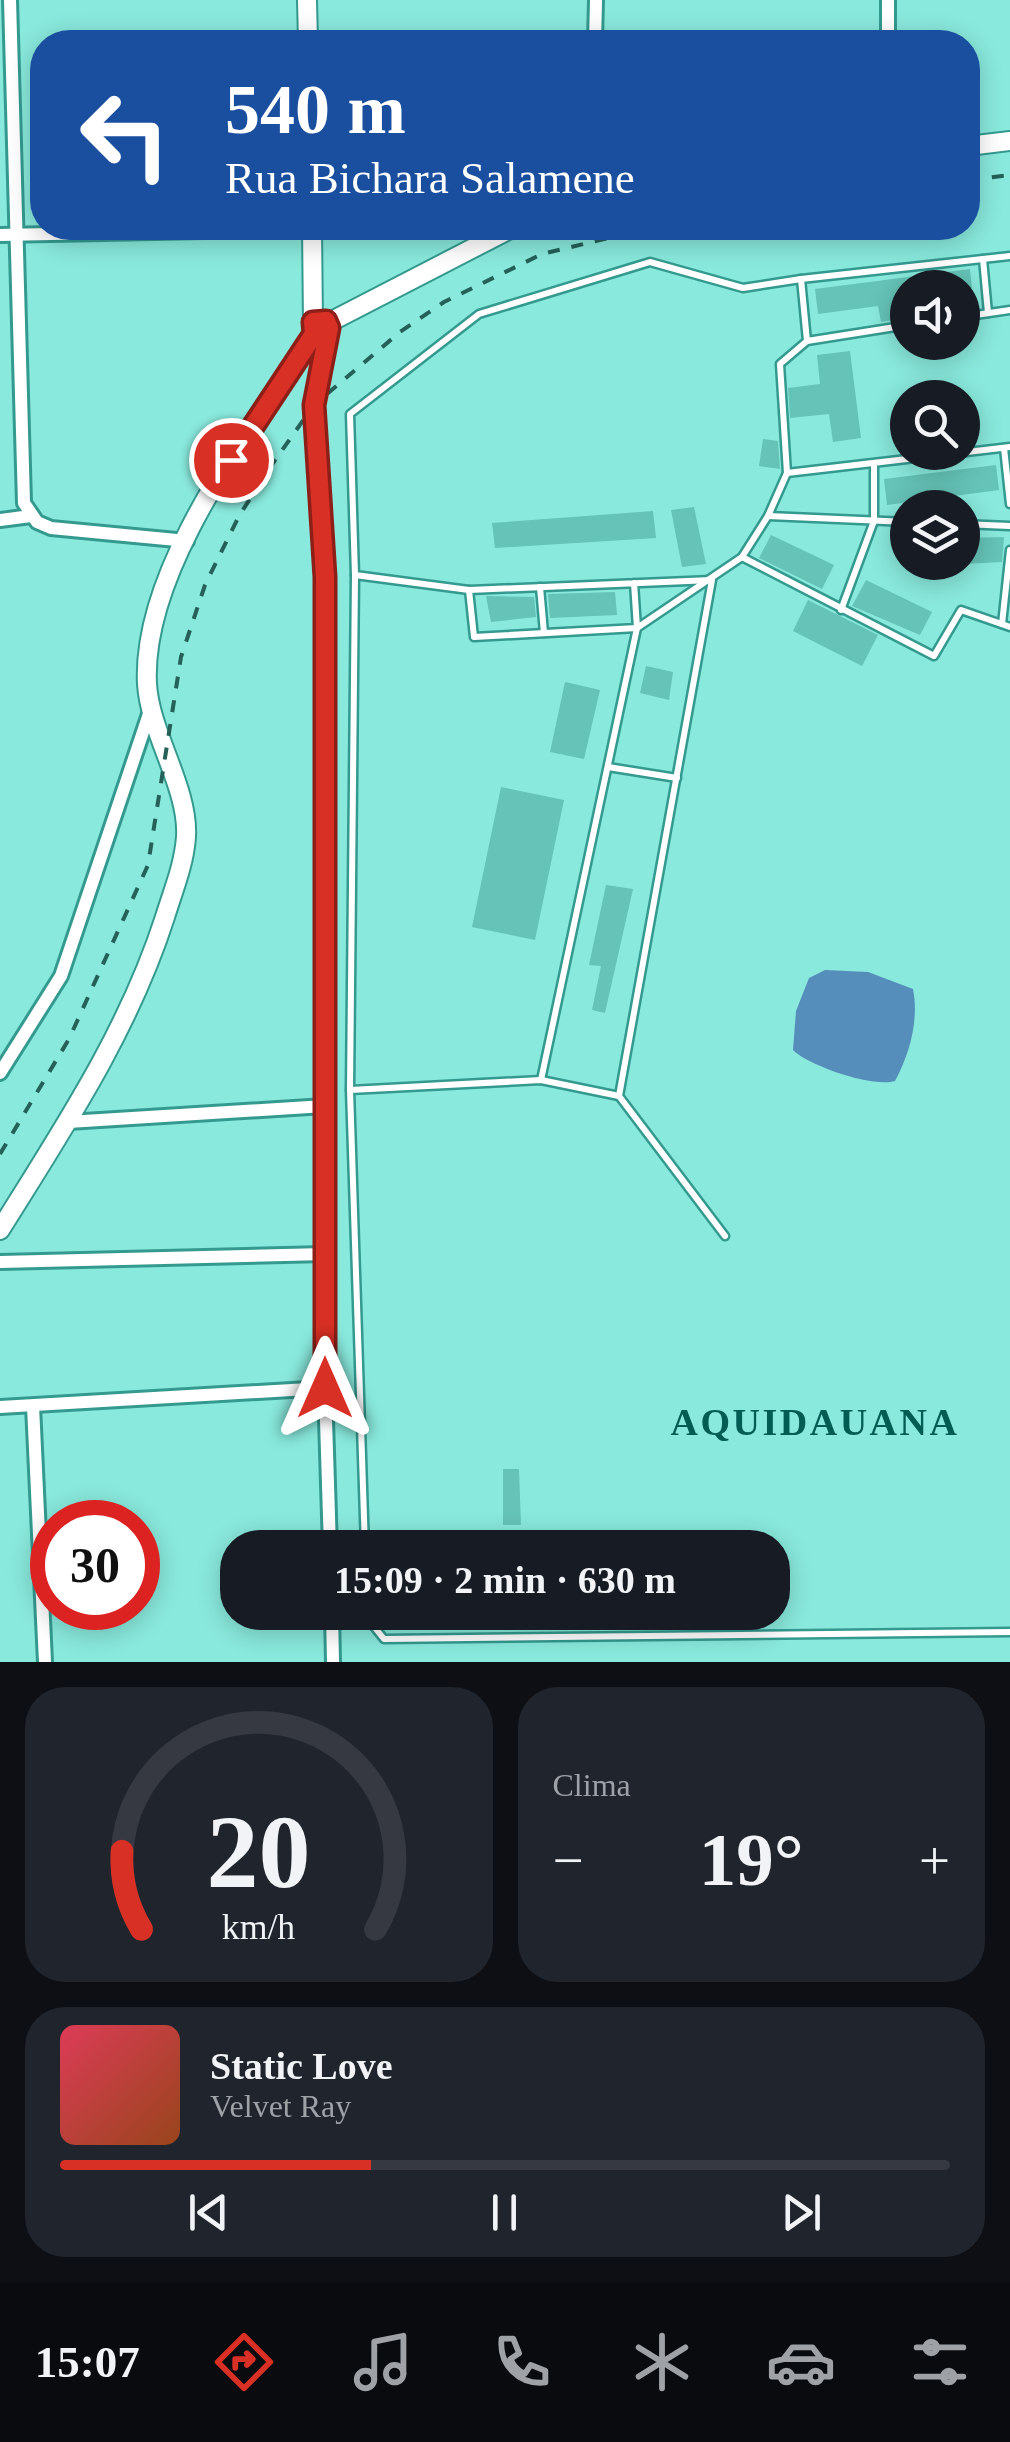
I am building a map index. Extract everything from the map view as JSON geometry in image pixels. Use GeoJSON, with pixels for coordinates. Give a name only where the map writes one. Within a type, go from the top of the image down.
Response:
{"type":"FeatureCollection","features":[{"type":"Feature","properties":{"kind":"main road"},"geometry":{"type":"LineString","coordinates":[[307,0],[308,30]]}},
{"type":"Feature","properties":{"kind":"main road"},"geometry":{"type":"LineString","coordinates":[[980,145],[1010,141]]}},
{"type":"Feature","properties":{"kind":"main road"},"geometry":{"type":"LineString","coordinates":[[313,240],[320,328]]}},
{"type":"Feature","properties":{"kind":"main road"},"geometry":{"type":"LineString","coordinates":[[0,1230],[99,1072],[150,964],[180,873],[186,834],[151,709],[148,647],[157,603],[210,490],[320,328],[489,240]]}},
{"type":"Feature","properties":{"kind":"street"},"geometry":{"type":"LineString","coordinates":[[10,0],[7,235],[22,491],[31,516]]}},
{"type":"Feature","properties":{"kind":"street"},"geometry":{"type":"LineString","coordinates":[[595,30],[596,0]]}},
{"type":"Feature","properties":{"kind":"street"},"geometry":{"type":"LineString","coordinates":[[888,0],[888,30]]}},
{"type":"Feature","properties":{"kind":"street"},"geometry":{"type":"LineString","coordinates":[[320,328],[314,405],[325,577],[325,1388],[329,1530]]}},
{"type":"Feature","properties":{"kind":"street"},"geometry":{"type":"LineString","coordinates":[[0,520],[31,516],[60,529],[186,541]]}},
{"type":"Feature","properties":{"kind":"street"},"geometry":{"type":"LineString","coordinates":[[0,1073],[61,976],[151,709]]}},
{"type":"Feature","properties":{"kind":"street"},"geometry":{"type":"LineString","coordinates":[[68,1122],[325,1106]]}},
{"type":"Feature","properties":{"kind":"street"},"geometry":{"type":"LineString","coordinates":[[0,1262],[325,1254]]}},
{"type":"Feature","properties":{"kind":"street"},"geometry":{"type":"LineString","coordinates":[[0,1407],[325,1388]]}},
{"type":"Feature","properties":{"kind":"street"},"geometry":{"type":"LineString","coordinates":[[33,1406],[46,1662]]}},
{"type":"Feature","properties":{"kind":"street"},"geometry":{"type":"LineString","coordinates":[[333,1630],[334,1662]]}},
{"type":"Feature","properties":{"kind":"lane"},"geometry":{"type":"LineString","coordinates":[[365,1530],[350,1090],[355,574],[350,414],[479,314],[650,262],[742,288],[1010,256]]}},
{"type":"Feature","properties":{"kind":"lane"},"geometry":{"type":"LineString","coordinates":[[982,259],[988,313]]}},
{"type":"Feature","properties":{"kind":"lane"},"geometry":{"type":"LineString","coordinates":[[800,279],[807,341]]}},
{"type":"Feature","properties":{"kind":"lane"},"geometry":{"type":"LineString","coordinates":[[980,314],[1010,310]]}},
{"type":"Feature","properties":{"kind":"lane"},"geometry":{"type":"LineString","coordinates":[[469,590],[474,637],[637,628],[742,557],[768,516],[787,473],[780,364],[807,341],[890,328]]}},
{"type":"Feature","properties":{"kind":"lane"},"geometry":{"type":"LineString","coordinates":[[787,473],[1007,448],[1010,504]]}},
{"type":"Feature","properties":{"kind":"lane"},"geometry":{"type":"LineString","coordinates":[[841,610],[874,520],[874,466]]}},
{"type":"Feature","properties":{"kind":"lane"},"geometry":{"type":"LineString","coordinates":[[768,516],[890,521]]}},
{"type":"Feature","properties":{"kind":"lane"},"geometry":{"type":"LineString","coordinates":[[980,525],[1010,526]]}},
{"type":"Feature","properties":{"kind":"lane"},"geometry":{"type":"LineString","coordinates":[[742,557],[934,656],[961,610],[1006,626],[1010,550]]}},
{"type":"Feature","properties":{"kind":"lane"},"geometry":{"type":"LineString","coordinates":[[355,574],[469,590],[712,580]]}},
{"type":"Feature","properties":{"kind":"lane"},"geometry":{"type":"LineString","coordinates":[[618,1096],[712,580]]}},
{"type":"Feature","properties":{"kind":"lane"},"geometry":{"type":"LineString","coordinates":[[541,1080],[637,628],[634,584]]}},
{"type":"Feature","properties":{"kind":"lane"},"geometry":{"type":"LineString","coordinates":[[540,587],[544,633]]}},
{"type":"Feature","properties":{"kind":"lane"},"geometry":{"type":"LineString","coordinates":[[608,767],[677,778]]}},
{"type":"Feature","properties":{"kind":"lane"},"geometry":{"type":"LineString","coordinates":[[350,1090],[541,1080],[618,1096],[725,1236]]}},
{"type":"Feature","properties":{"kind":"lane"},"geometry":{"type":"LineString","coordinates":[[376,1630],[384,1639],[1010,1632]]}},
{"type":"Feature","properties":{"kind":"water"},"geometry":{"type":"Polygon","coordinates":[[[825,970],[868,972],[913,989],[912,1036],[895,1081],[872,1081],[842,1074],[793,1050],[796,1011],[809,978],[825,970]]]}},
{"type":"Feature","properties":{"kind":"building"},"geometry":{"type":"Polygon","coordinates":[[[890,279],[890,321],[881,322],[878,306],[818,314],[815,289],[890,279]]]}},
{"type":"Feature","properties":{"kind":"building"},"geometry":{"type":"Polygon","coordinates":[[[850,351],[861,438],[833,442],[829,414],[790,418],[788,388],[820,384],[817,355],[850,351]]]}},
{"type":"Feature","properties":{"kind":"building"},"geometry":{"type":"Polygon","coordinates":[[[763,439],[778,441],[780,469],[759,466],[763,439]]]}},
{"type":"Feature","properties":{"kind":"building"},"geometry":{"type":"Polygon","coordinates":[[[996,465],[999,490],[890,490],[887,505],[884,479],[996,465]]]}},
{"type":"Feature","properties":{"kind":"building"},"geometry":{"type":"Polygon","coordinates":[[[694,507],[706,564],[682,567],[671,510],[694,507]]]}},
{"type":"Feature","properties":{"kind":"building"},"geometry":{"type":"Polygon","coordinates":[[[653,511],[656,538],[495,548],[492,523],[653,511]]]}},
{"type":"Feature","properties":{"kind":"building"},"geometry":{"type":"Polygon","coordinates":[[[771,535],[834,565],[822,589],[759,558],[771,535]]]}},
{"type":"Feature","properties":{"kind":"building"},"geometry":{"type":"Polygon","coordinates":[[[1004,537],[1002,562],[980,563],[980,538],[1004,537]]]}},
{"type":"Feature","properties":{"kind":"building"},"geometry":{"type":"Polygon","coordinates":[[[866,580],[932,612],[920,635],[852,606],[866,580]]]}},
{"type":"Feature","properties":{"kind":"building"},"geometry":{"type":"Polygon","coordinates":[[[615,592],[617,615],[550,618],[548,594],[615,592]]]}},
{"type":"Feature","properties":{"kind":"building"},"geometry":{"type":"Polygon","coordinates":[[[486,596],[534,597],[536,617],[491,622],[486,596]]]}},
{"type":"Feature","properties":{"kind":"building"},"geometry":{"type":"Polygon","coordinates":[[[808,600],[878,635],[862,666],[793,631],[808,600]]]}},
{"type":"Feature","properties":{"kind":"building"},"geometry":{"type":"Polygon","coordinates":[[[646,666],[673,672],[669,700],[640,693],[646,666]]]}},
{"type":"Feature","properties":{"kind":"building"},"geometry":{"type":"Polygon","coordinates":[[[565,682],[600,690],[584,759],[550,752],[565,682]]]}},
{"type":"Feature","properties":{"kind":"building"},"geometry":{"type":"Polygon","coordinates":[[[501,787],[564,800],[535,940],[472,927],[501,787]]]}},
{"type":"Feature","properties":{"kind":"building"},"geometry":{"type":"Polygon","coordinates":[[[606,885],[633,889],[605,1013],[592,1010],[601,966],[589,965],[606,885]]]}},
{"type":"Feature","properties":{"kind":"building"},"geometry":{"type":"Polygon","coordinates":[[[503,1469],[519,1469],[521,1525],[503,1525],[503,1469]]]}},
{"type":"Feature","properties":{"kind":"railway"},"geometry":{"type":"LineString","coordinates":[[980,179],[1010,175]]}},
{"type":"Feature","properties":{"kind":"railway"},"geometry":{"type":"LineString","coordinates":[[0,1154],[69,1039],[148,865],[181,657],[205,585],[239,516],[273,463],[314,405],[400,332],[444,302],[542,254],[600,240]]}},
{"type":"Feature","properties":{"kind":"district","name":"AQUIDAUANA"},"geometry":{"type":"Point","coordinates":[815,1422]}},
{"type":"Feature","properties":{"kind":"route"},"geometry":{"type":"LineString","coordinates":[[231,460],[314,334],[313,322],[326,321],[329,328],[314,405],[325,577],[325,1388]]}}]}
